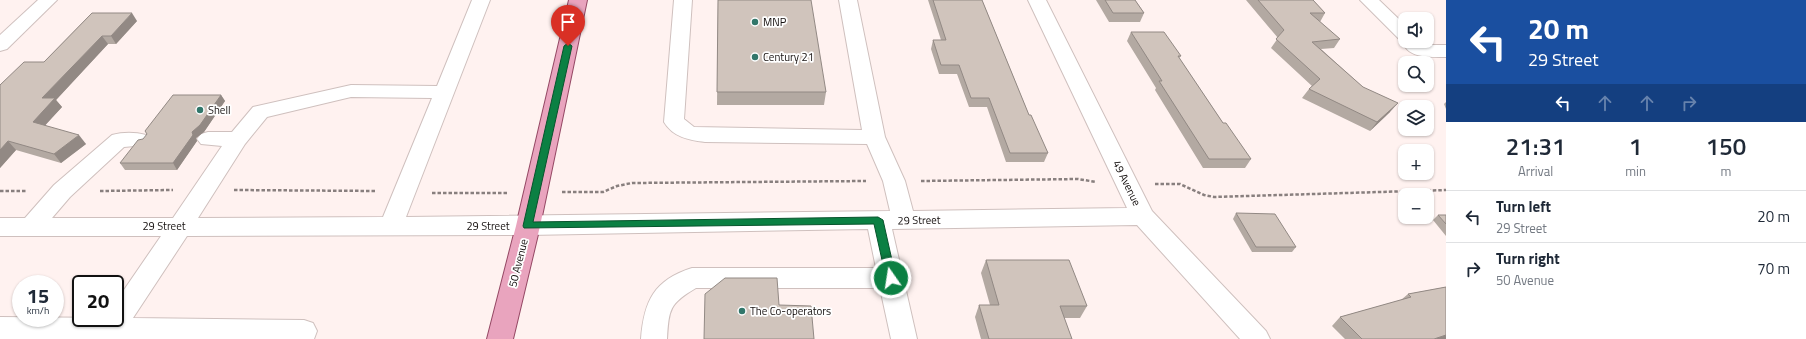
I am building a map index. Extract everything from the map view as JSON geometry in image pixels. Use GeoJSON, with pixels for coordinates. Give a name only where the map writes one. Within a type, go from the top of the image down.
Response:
{"type":"FeatureCollection","features":[{"type":"Feature","properties":{"kind":"main road","name":"50 Avenue"},"geometry":{"type":"LineString","coordinates":[[500,339],[528,226],[578,0]]}},
{"type":"Feature","properties":{"kind":"street"},"geometry":{"type":"LineString","coordinates":[[0,45],[48,0]]}},
{"type":"Feature","properties":{"kind":"street"},"geometry":{"type":"LineString","coordinates":[[391,226],[481,0]]}},
{"type":"Feature","properties":{"kind":"street"},"geometry":{"type":"LineString","coordinates":[[683,0],[674,122],[689,133],[705,135],[874,137]]}},
{"type":"Feature","properties":{"kind":"street"},"geometry":{"type":"LineString","coordinates":[[848,0],[874,137],[894,181],[904,220]]}},
{"type":"Feature","properties":{"kind":"street","name":"49 Avenue"},"geometry":{"type":"LineString","coordinates":[[1037,0],[1143,216],[1257,339]]}},
{"type":"Feature","properties":{"kind":"street"},"geometry":{"type":"LineString","coordinates":[[1369,0],[1398,28]]}},
{"type":"Feature","properties":{"kind":"street"},"geometry":{"type":"LineString","coordinates":[[1427,48],[1446,52]]}},
{"type":"Feature","properties":{"kind":"street"},"geometry":{"type":"LineString","coordinates":[[102,334],[180,226],[238,139],[260,112],[351,91],[445,92]]}},
{"type":"Feature","properties":{"kind":"street"},"geometry":{"type":"LineString","coordinates":[[208,139],[238,139]]}},
{"type":"Feature","properties":{"kind":"street"},"geometry":{"type":"LineString","coordinates":[[32,226],[62,191],[120,140],[139,140]]}},
{"type":"Feature","properties":{"kind":"street","name":"29 Street"},"geometry":{"type":"LineString","coordinates":[[0,226],[528,226],[1143,216]]}},
{"type":"Feature","properties":{"kind":"street"},"geometry":{"type":"LineString","coordinates":[[878,220],[904,339]]}},
{"type":"Feature","properties":{"kind":"street"},"geometry":{"type":"LineString","coordinates":[[654,339],[655,312],[667,293],[692,278],[891,278]]}},
{"type":"Feature","properties":{"kind":"street"},"geometry":{"type":"LineString","coordinates":[[0,328],[102,334],[190,334],[304,331],[301,339]]}},
{"type":"Feature","properties":{"kind":"path"},"geometry":{"type":"LineString","coordinates":[[603,192],[618,186],[632,183],[1071,180],[1082,178],[1090,182]]}},
{"type":"Feature","properties":{"kind":"path"},"geometry":{"type":"LineString","coordinates":[[1158,184],[1180,184],[1204,195],[1214,197],[1446,190]]}},
{"type":"Feature","properties":{"kind":"path"},"geometry":{"type":"LineString","coordinates":[[0,191],[366,191]]}},
{"type":"Feature","properties":{"kind":"path"},"geometry":{"type":"LineString","coordinates":[[439,193],[468,193]]}},
{"type":"Feature","properties":{"kind":"building"},"geometry":{"type":"Polygon","coordinates":[[[718,0],[811,0],[826,92],[717,92],[718,0]]]}},
{"type":"Feature","properties":{"kind":"building"},"geometry":{"type":"Polygon","coordinates":[[[933,0],[982,0],[1029,115],[1031,115],[1048,153],[1010,153],[989,98],[971,98],[959,65],[941,65],[933,40],[946,40],[933,0]]]}},
{"type":"Feature","properties":{"kind":"building"},"geometry":{"type":"Polygon","coordinates":[[[1105,0],[1135,0],[1144,13],[1113,13],[1105,0]]]}},
{"type":"Feature","properties":{"kind":"building"},"geometry":{"type":"Polygon","coordinates":[[[1258,0],[1313,0],[1325,13],[1310,13],[1340,39],[1312,42],[1363,87],[1398,103],[1377,122],[1309,89],[1320,79],[1276,39],[1284,30],[1258,0]]]}},
{"type":"Feature","properties":{"kind":"building"},"geometry":{"type":"Polygon","coordinates":[[[92,13],[132,13],[111,36],[102,36],[42,98],[55,98],[33,122],[79,135],[54,154],[8,141],[0,150],[0,85],[24,62],[44,62],[92,13]]]}},
{"type":"Feature","properties":{"kind":"building"},"geometry":{"type":"Polygon","coordinates":[[[1131,32],[1164,32],[1181,56],[1178,56],[1223,123],[1226,123],[1251,159],[1209,159],[1159,81],[1162,81],[1131,32]]]}},
{"type":"Feature","properties":{"kind":"building"},"geometry":{"type":"Polygon","coordinates":[[[173,95],[221,95],[200,125],[192,132],[193,135],[173,163],[120,163],[138,140],[143,139],[147,134],[145,131],[173,95]]]}},
{"type":"Feature","properties":{"kind":"building"},"geometry":{"type":"Polygon","coordinates":[[[1236,213],[1275,214],[1296,247],[1256,247],[1236,213]]]}},
{"type":"Feature","properties":{"kind":"building"},"geometry":{"type":"Polygon","coordinates":[[[1438,215],[1446,215],[1446,224],[1438,215]]]}},
{"type":"Feature","properties":{"kind":"building"},"geometry":{"type":"Polygon","coordinates":[[[986,260],[1069,260],[1087,306],[1060,306],[1072,339],[989,339],[979,305],[999,305],[986,260]]]}},
{"type":"Feature","properties":{"kind":"building","name":"The Co-operators"},"geometry":{"type":"Polygon","coordinates":[[[725,278],[777,278],[779,305],[811,306],[814,339],[704,339],[705,294],[725,278]]]}},
{"type":"Feature","properties":{"kind":"building"},"geometry":{"type":"Polygon","coordinates":[[[1446,287],[1446,335],[1434,339],[1362,339],[1340,317],[1411,297],[1408,294],[1446,287]]]}},
{"type":"Feature","properties":{"kind":"place","name":"MNP"},"geometry":{"type":"Point","coordinates":[755,22]}},
{"type":"Feature","properties":{"kind":"place","name":"Century 21"},"geometry":{"type":"Point","coordinates":[755,57]}},
{"type":"Feature","properties":{"kind":"place","name":"Shell"},"geometry":{"type":"Point","coordinates":[200,110]}},
{"type":"Feature","properties":{"kind":"place","name":"The Co-operators"},"geometry":{"type":"Point","coordinates":[742,311]}},
{"type":"Feature","properties":{"kind":"route"},"geometry":{"type":"LineString","coordinates":[[568,46],[528,226],[878,220],[891,278]]}}]}
